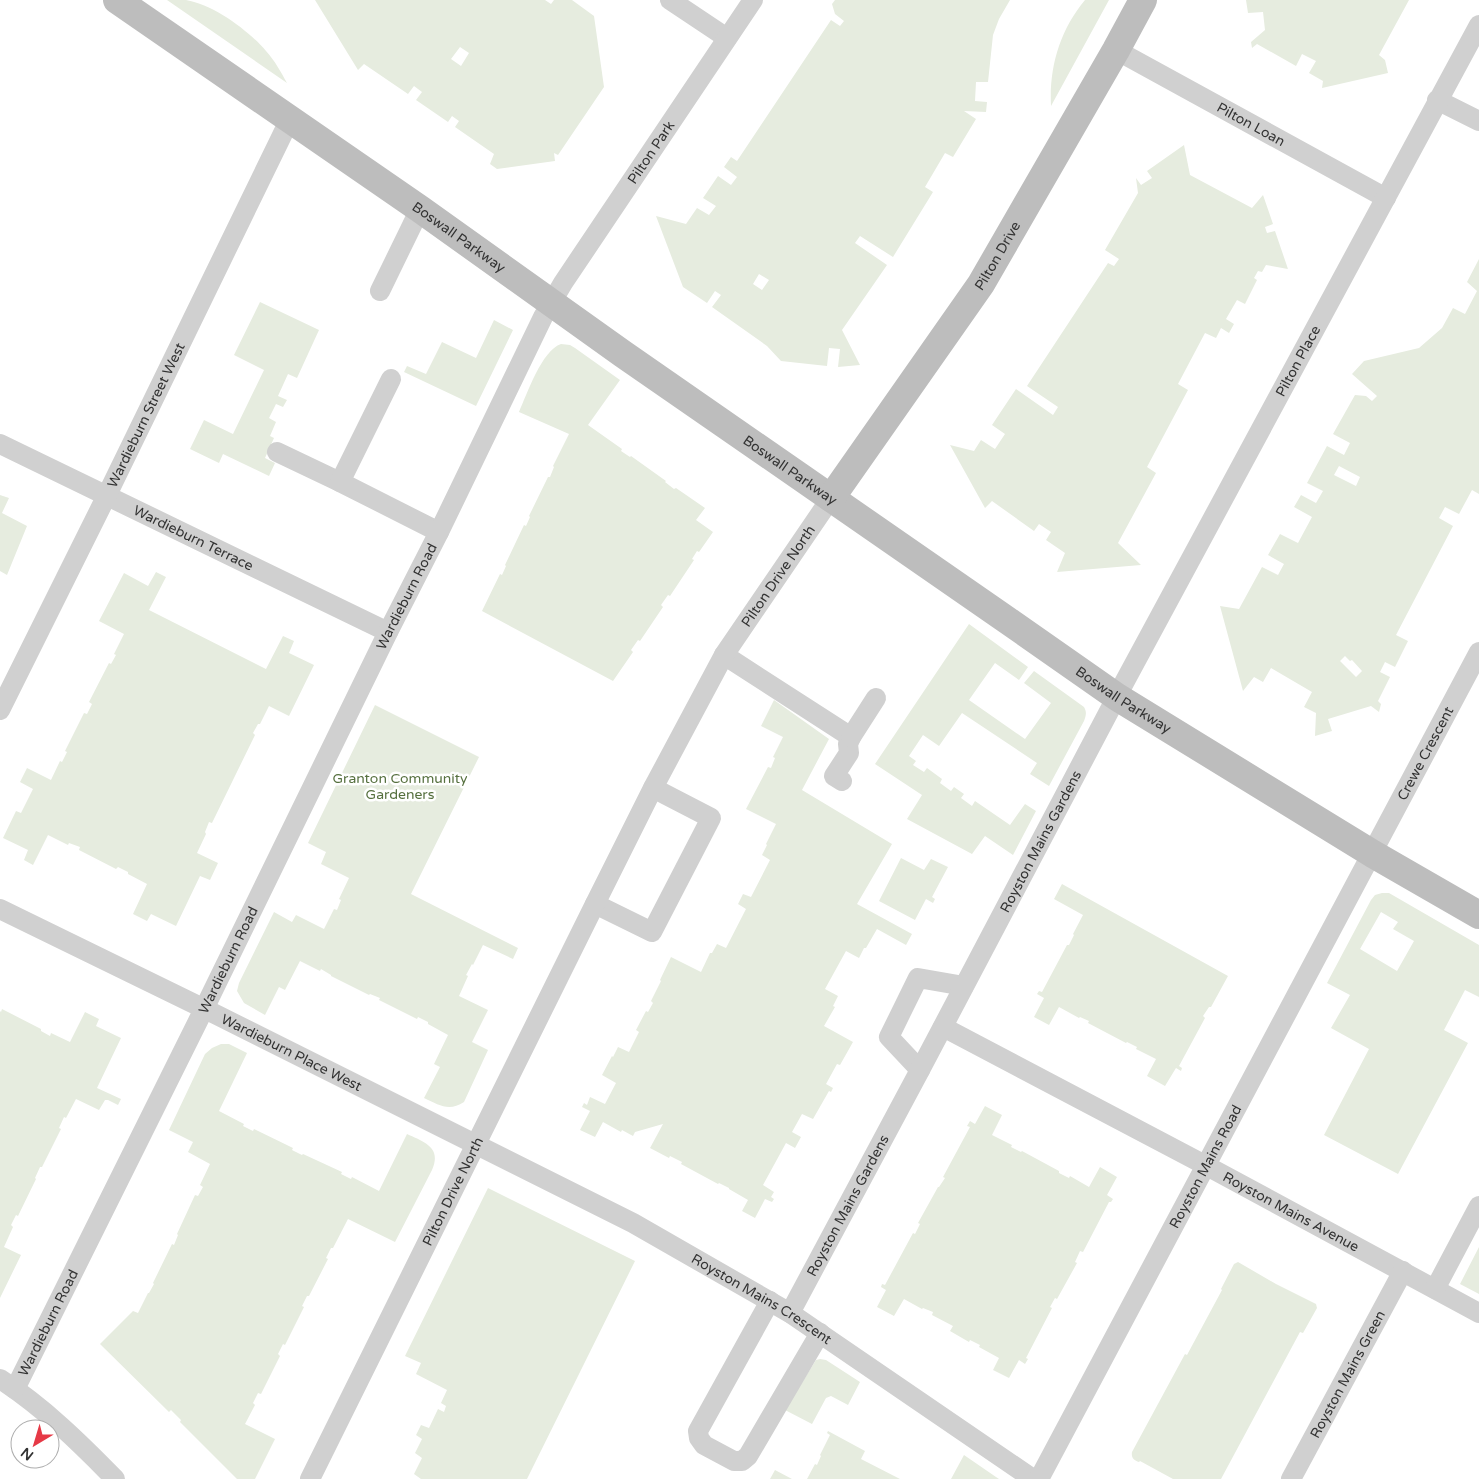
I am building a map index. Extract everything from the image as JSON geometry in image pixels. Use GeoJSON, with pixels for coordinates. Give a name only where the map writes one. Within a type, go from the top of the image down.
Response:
{"type":"FeatureCollection","features":[{"type":"Feature","properties":{"kind":"street","name":"Boswall Parkway"},"geometry":{"type":"LineString","coordinates":[[117,0],[420,209],[551,304],[1116,697],[1373,854],[1479,915]]}},
{"type":"Feature","properties":{"kind":"street"},"geometry":{"type":"LineString","coordinates":[[670,0],[728,38]]}},
{"type":"Feature","properties":{"kind":"street","name":"Pilton Park"},"geometry":{"type":"LineString","coordinates":[[551,304],[563,283],[753,0]]}},
{"type":"Feature","properties":{"kind":"street","name":"Pilton Drive"},"geometry":{"type":"LineString","coordinates":[[831,498],[981,284],[1143,0]]}},
{"type":"Feature","properties":{"kind":"street","name":"Pilton Place"},"geometry":{"type":"LineString","coordinates":[[1116,697],[1479,25]]}},
{"type":"Feature","properties":{"kind":"street","name":"Pilton Loan"},"geometry":{"type":"LineString","coordinates":[[1116,50],[1386,198]]}},
{"type":"Feature","properties":{"kind":"street"},"geometry":{"type":"LineString","coordinates":[[1437,100],[1479,121]]}},
{"type":"Feature","properties":{"kind":"street","name":"Wardieburn Street West"},"geometry":{"type":"LineString","coordinates":[[0,710],[290,119]]}},
{"type":"Feature","properties":{"kind":"street"},"geometry":{"type":"LineString","coordinates":[[380,290],[420,209]]}},
{"type":"Feature","properties":{"kind":"street","name":"Wardieburn Road"},"geometry":{"type":"LineString","coordinates":[[8,1384],[204,1009],[551,304]]}},
{"type":"Feature","properties":{"kind":"street"},"geometry":{"type":"LineString","coordinates":[[340,482],[391,379]]}},
{"type":"Feature","properties":{"kind":"street","name":"Wardieburn Terrace"},"geometry":{"type":"LineString","coordinates":[[0,444],[388,632]]}},
{"type":"Feature","properties":{"kind":"street","name":"Wardieburn Road"},"geometry":{"type":"LineString","coordinates":[[276,452],[439,532]]}},
{"type":"Feature","properties":{"kind":"street","name":"Pilton Drive North"},"geometry":{"type":"LineString","coordinates":[[310,1479],[653,788],[724,655],[831,498]]}},
{"type":"Feature","properties":{"kind":"street","name":"Crewe Crescent"},"geometry":{"type":"LineString","coordinates":[[1373,854],[1479,652]]}},
{"type":"Feature","properties":{"kind":"street"},"geometry":{"type":"LineString","coordinates":[[724,655],[851,737]]}},
{"type":"Feature","properties":{"kind":"street","name":"Royston Mains Gardens"},"geometry":{"type":"LineString","coordinates":[[790,1313],[1116,697]]}},
{"type":"Feature","properties":{"kind":"street"},"geometry":{"type":"LineString","coordinates":[[842,781],[834,776],[849,753],[848,744],[851,737],[876,698]]}},
{"type":"Feature","properties":{"kind":"street"},"geometry":{"type":"LineString","coordinates":[[594,904],[652,932],[711,818],[653,788]]}},
{"type":"Feature","properties":{"kind":"street","name":"Royston Mains Road"},"geometry":{"type":"LineString","coordinates":[[1039,1479],[1205,1165],[1373,854]]}},
{"type":"Feature","properties":{"kind":"street","name":"Wardieburn Place West"},"geometry":{"type":"LineString","coordinates":[[0,909],[476,1144]]}},
{"type":"Feature","properties":{"kind":"street"},"geometry":{"type":"LineString","coordinates":[[920,1070],[889,1037],[918,978],[964,986]]}},
{"type":"Feature","properties":{"kind":"street","name":"Royston Mains Avenue"},"geometry":{"type":"LineString","coordinates":[[943,1027],[1205,1165],[1479,1313]]}},
{"type":"Feature","properties":{"kind":"street","name":"Royston Mains Crescent"},"geometry":{"type":"LineString","coordinates":[[476,1144],[633,1223],[790,1313],[1033,1479]]}},
{"type":"Feature","properties":{"kind":"street"},"geometry":{"type":"LineString","coordinates":[[1434,1288],[1479,1206]]}},
{"type":"Feature","properties":{"kind":"street","name":"Royston Mains Green"},"geometry":{"type":"LineString","coordinates":[[1292,1479],[1403,1271]]}},
{"type":"Feature","properties":{"kind":"street"},"geometry":{"type":"LineString","coordinates":[[770,1301],[698,1431],[699,1438],[704,1445],[734,1461],[742,1460],[748,1456],[820,1333]]}},
{"type":"Feature","properties":{"kind":"street"},"geometry":{"type":"LineString","coordinates":[[8,1384],[58,1422],[115,1479]]}},
{"type":"Feature","properties":{"kind":"green space"},"geometry":{"type":"Polygon","coordinates":[[[167,0],[186,0],[197,3],[230,20],[259,43],[275,63],[287,83],[167,0]]]}},
{"type":"Feature","properties":{"kind":"green space"},"geometry":{"type":"Polygon","coordinates":[[[315,0],[545,0],[551,4],[554,0],[572,0],[594,16],[604,87],[558,155],[554,153],[555,161],[497,169],[490,164],[494,154],[455,127],[459,121],[452,116],[448,122],[416,100],[422,92],[414,86],[408,94],[364,64],[358,70],[315,0]],[[460,47],[451,59],[461,66],[469,53],[460,47]]]}},
{"type":"Feature","properties":{"kind":"green space"},"geometry":{"type":"Polygon","coordinates":[[[835,0],[1010,0],[999,19],[993,35],[988,82],[976,82],[975,101],[987,102],[986,112],[964,111],[976,119],[953,157],[945,153],[925,187],[933,192],[893,257],[860,236],[855,243],[887,265],[842,330],[860,365],[838,367],[840,349],[829,348],[827,366],[781,361],[767,346],[712,307],[721,295],[715,291],[707,303],[683,287],[656,216],[686,224],[697,208],[709,215],[716,206],[703,198],[718,176],[731,185],[737,177],[724,167],[731,157],[737,161],[831,20],[840,26],[844,21],[835,14],[832,4],[835,0]],[[759,274],[753,284],[762,290],[769,280],[759,274]]]}},
{"type":"Feature","properties":{"kind":"green space"},"geometry":{"type":"Polygon","coordinates":[[[1085,0],[1109,0],[1051,106],[1052,77],[1058,50],[1069,24],[1085,0]]]}},
{"type":"Feature","properties":{"kind":"green space"},"geometry":{"type":"Polygon","coordinates":[[[1246,0],[1409,0],[1379,55],[1385,60],[1388,73],[1322,88],[1323,81],[1309,73],[1316,61],[1302,54],[1296,66],[1257,44],[1252,48],[1251,42],[1265,30],[1263,12],[1248,13],[1246,0]]]}},
{"type":"Feature","properties":{"kind":"green space"},"geometry":{"type":"Polygon","coordinates":[[[1184,145],[1190,175],[1252,208],[1263,195],[1273,224],[1265,227],[1267,233],[1275,231],[1288,269],[1266,265],[1262,272],[1258,271],[1254,278],[1257,280],[1245,304],[1237,300],[1226,319],[1234,324],[1229,333],[1221,328],[1216,338],[1205,333],[1178,384],[1188,390],[1147,467],[1156,473],[1118,543],[1141,565],[1057,572],[1065,553],[1046,540],[1051,532],[1039,524],[1034,531],[992,501],[985,508],[950,445],[974,451],[981,440],[995,449],[1005,434],[992,425],[1016,389],[1053,415],[1058,407],[1027,386],[1108,263],[1114,266],[1119,259],[1105,250],[1138,193],[1136,178],[1141,185],[1152,178],[1147,171],[1184,145]]]}},
{"type":"Feature","properties":{"kind":"green space"},"geometry":{"type":"Polygon","coordinates":[[[1479,259],[1479,494],[1472,490],[1459,514],[1445,507],[1439,518],[1453,526],[1396,635],[1408,641],[1395,667],[1385,662],[1380,672],[1390,677],[1378,701],[1381,704],[1379,712],[1371,706],[1328,719],[1332,731],[1315,736],[1316,713],[1304,707],[1312,692],[1271,668],[1263,682],[1254,677],[1243,691],[1220,606],[1239,609],[1262,567],[1278,575],[1284,564],[1268,555],[1280,534],[1298,543],[1312,517],[1294,507],[1301,495],[1316,503],[1323,491],[1307,483],[1327,446],[1344,455],[1350,443],[1333,434],[1355,395],[1366,396],[1372,401],[1377,396],[1352,374],[1364,361],[1419,348],[1442,328],[1453,308],[1465,314],[1477,291],[1467,282],[1479,259]],[[1339,466],[1334,475],[1356,486],[1360,477],[1339,466]],[[1345,656],[1340,661],[1356,677],[1362,671],[1352,660],[1350,661],[1345,656]]]}},
{"type":"Feature","properties":{"kind":"green space"},"geometry":{"type":"Polygon","coordinates":[[[260,302],[319,330],[297,378],[288,374],[278,396],[287,400],[283,407],[276,404],[269,418],[276,422],[270,436],[274,438],[265,458],[275,463],[269,476],[223,454],[219,463],[190,449],[204,420],[233,434],[264,370],[234,355],[260,302]]]}},
{"type":"Feature","properties":{"kind":"green space"},"geometry":{"type":"Polygon","coordinates":[[[494,320],[513,330],[476,406],[404,372],[407,366],[426,374],[442,342],[476,358],[494,320]]]}},
{"type":"Feature","properties":{"kind":"green space"},"geometry":{"type":"Polygon","coordinates":[[[561,344],[570,345],[575,348],[620,380],[588,425],[622,449],[621,451],[666,481],[674,489],[676,488],[705,508],[696,520],[713,532],[699,552],[697,551],[692,559],[694,560],[670,596],[668,595],[661,605],[663,607],[640,641],[638,640],[631,650],[633,652],[613,681],[482,611],[500,574],[502,575],[524,525],[526,526],[529,516],[548,477],[550,477],[553,466],[569,434],[519,412],[541,363],[554,348],[561,344]]]}},
{"type":"Feature","properties":{"kind":"green space"},"geometry":{"type":"Polygon","coordinates":[[[0,495],[9,498],[2,513],[27,526],[7,575],[0,571],[0,495]]]}},
{"type":"Feature","properties":{"kind":"green space"},"geometry":{"type":"Polygon","coordinates":[[[156,572],[166,577],[149,610],[266,669],[283,636],[294,641],[289,653],[314,665],[289,716],[269,706],[253,733],[255,735],[212,823],[209,822],[206,834],[197,853],[218,863],[210,880],[200,876],[176,926],[151,914],[147,921],[133,914],[147,884],[118,867],[116,869],[79,850],[80,847],[69,843],[68,845],[48,835],[33,865],[24,860],[28,850],[3,838],[16,811],[21,813],[33,789],[20,782],[27,768],[51,780],[60,761],[62,762],[67,752],[65,751],[84,713],[87,714],[92,704],[89,702],[109,663],[111,664],[116,655],[114,654],[124,634],[99,621],[124,573],[148,586],[156,572]]]}},
{"type":"Feature","properties":{"kind":"green space"},"geometry":{"type":"Polygon","coordinates":[[[969,624],[1028,667],[1019,680],[995,663],[969,700],[1025,739],[1051,703],[1024,683],[1034,671],[1084,707],[1086,711],[1084,721],[1049,786],[1030,774],[1037,763],[962,713],[939,746],[923,735],[909,756],[916,761],[913,765],[924,772],[927,768],[942,779],[940,783],[951,791],[954,787],[964,794],[961,798],[972,806],[975,801],[1010,825],[1025,804],[1036,811],[1013,855],[985,836],[972,854],[907,819],[922,795],[875,764],[969,624]]]}},
{"type":"Feature","properties":{"kind":"green space"},"geometry":{"type":"Polygon","coordinates":[[[774,700],[829,739],[802,790],[892,844],[857,904],[912,934],[906,945],[877,929],[859,958],[846,951],[825,989],[838,996],[833,1006],[835,1007],[824,1026],[853,1042],[840,1065],[837,1064],[826,1084],[833,1088],[831,1092],[829,1091],[813,1119],[802,1114],[792,1132],[801,1137],[795,1148],[786,1143],[763,1185],[774,1192],[771,1197],[774,1199],[772,1202],[765,1199],[755,1218],[742,1211],[748,1200],[729,1188],[681,1164],[682,1162],[670,1156],[669,1158],[650,1148],[663,1124],[635,1132],[633,1136],[603,1122],[595,1137],[580,1130],[590,1111],[582,1107],[584,1103],[587,1105],[590,1097],[605,1104],[616,1083],[602,1075],[618,1047],[629,1052],[639,1032],[636,1030],[646,1011],[648,1012],[653,1003],[651,1001],[671,957],[701,972],[710,953],[712,953],[717,944],[726,948],[746,909],[738,904],[743,894],[751,897],[770,860],[762,855],[776,824],[746,809],[768,767],[771,768],[775,758],[773,757],[783,737],[761,726],[774,700]]]}},
{"type":"Feature","properties":{"kind":"green space","name":"Granton Community Gardeners"},"geometry":{"type":"Polygon","coordinates":[[[375,705],[479,757],[411,894],[518,948],[513,959],[483,945],[466,975],[468,976],[459,996],[488,1010],[472,1042],[488,1050],[464,1102],[454,1107],[434,1103],[424,1098],[440,1067],[434,1064],[448,1035],[428,1024],[428,1022],[418,1017],[417,1019],[379,1000],[380,998],[369,995],[321,969],[320,971],[300,961],[285,990],[279,987],[265,1015],[244,1003],[237,991],[239,983],[274,912],[292,922],[296,915],[324,929],[334,909],[337,910],[341,900],[339,899],[349,878],[321,864],[326,852],[308,843],[375,705]]]}},
{"type":"Feature","properties":{"kind":"green space"},"geometry":{"type":"Polygon","coordinates":[[[901,858],[924,870],[931,859],[948,867],[932,897],[935,899],[933,903],[926,899],[915,920],[879,901],[901,858]]]}},
{"type":"Feature","properties":{"kind":"green space"},"geometry":{"type":"Polygon","coordinates":[[[1062,884],[1228,976],[1211,1007],[1203,1016],[1205,1018],[1179,1066],[1182,1068],[1181,1071],[1176,1068],[1165,1086],[1147,1076],[1156,1059],[1136,1049],[1137,1047],[1088,1023],[1089,1021],[1079,1018],[1059,1007],[1049,1025],[1034,1017],[1044,998],[1037,994],[1039,991],[1042,992],[1067,945],[1069,945],[1083,915],[1054,899],[1062,884]]]}},
{"type":"Feature","properties":{"kind":"green space"},"geometry":{"type":"Polygon","coordinates":[[[1389,893],[1479,945],[1479,997],[1465,990],[1444,1030],[1468,1043],[1398,1174],[1324,1135],[1369,1049],[1331,1028],[1350,995],[1327,983],[1375,895],[1389,893]],[[1381,912],[1360,949],[1397,971],[1414,941],[1393,929],[1398,922],[1381,912]]]}},
{"type":"Feature","properties":{"kind":"green space"},"geometry":{"type":"Polygon","coordinates":[[[2,1009],[41,1029],[41,1031],[50,1036],[51,1033],[70,1042],[85,1012],[99,1019],[96,1026],[121,1038],[97,1088],[121,1099],[118,1105],[105,1100],[99,1110],[76,1099],[66,1118],[64,1117],[59,1128],[61,1129],[42,1167],[40,1167],[18,1216],[16,1215],[11,1225],[13,1227],[4,1247],[21,1255],[0,1298],[0,1011],[2,1009]]]}},
{"type":"Feature","properties":{"kind":"green space"},"geometry":{"type":"Polygon","coordinates":[[[221,1044],[229,1044],[247,1053],[219,1111],[244,1124],[243,1126],[253,1131],[254,1129],[293,1148],[292,1150],[302,1155],[342,1172],[341,1174],[351,1179],[352,1177],[379,1191],[407,1134],[430,1146],[435,1156],[432,1170],[395,1242],[348,1219],[333,1248],[331,1248],[326,1258],[328,1259],[302,1306],[304,1307],[285,1345],[283,1344],[278,1354],[280,1356],[261,1394],[258,1393],[253,1403],[255,1405],[245,1424],[275,1439],[255,1479],[237,1479],[180,1422],[181,1420],[171,1410],[169,1412],[100,1344],[133,1311],[138,1313],[154,1284],[172,1244],[174,1245],[195,1195],[198,1196],[203,1187],[200,1185],[210,1164],[188,1152],[193,1142],[169,1130],[205,1054],[221,1044]]]}},
{"type":"Feature","properties":{"kind":"green space"},"geometry":{"type":"Polygon","coordinates":[[[985,1106],[1002,1115],[992,1135],[1012,1145],[1011,1147],[1059,1171],[1059,1173],[1069,1178],[1070,1176],[1089,1187],[1100,1167],[1117,1177],[1107,1195],[1113,1199],[1109,1202],[1083,1252],[1080,1251],[1075,1262],[1077,1263],[1057,1299],[1055,1298],[1050,1307],[1052,1308],[1026,1358],[1028,1359],[1025,1364],[1019,1360],[1009,1378],[993,1370],[999,1358],[979,1347],[980,1345],[970,1340],[969,1342],[950,1331],[953,1326],[932,1315],[933,1312],[922,1309],[904,1299],[894,1316],[877,1307],[886,1290],[881,1287],[882,1284],[885,1285],[913,1233],[915,1234],[920,1224],[918,1223],[945,1178],[943,1177],[970,1127],[967,1126],[970,1121],[975,1124],[985,1106]]]}},
{"type":"Feature","properties":{"kind":"green space"},"geometry":{"type":"Polygon","coordinates":[[[488,1188],[635,1261],[527,1479],[421,1479],[414,1474],[422,1458],[415,1453],[422,1439],[416,1435],[421,1425],[429,1428],[438,1409],[444,1412],[446,1406],[441,1403],[447,1390],[416,1374],[421,1363],[405,1356],[488,1188]]]}},
{"type":"Feature","properties":{"kind":"green space"},"geometry":{"type":"Polygon","coordinates":[[[1479,1247],[1479,1294],[1460,1284],[1479,1247]]]}},
{"type":"Feature","properties":{"kind":"green space"},"geometry":{"type":"Polygon","coordinates":[[[1238,1262],[1316,1304],[1317,1308],[1303,1333],[1300,1332],[1221,1479],[1173,1479],[1139,1462],[1132,1457],[1132,1452],[1185,1354],[1187,1355],[1234,1264],[1238,1262]]]}},
{"type":"Feature","properties":{"kind":"green space"},"geometry":{"type":"Polygon","coordinates":[[[816,1360],[826,1360],[860,1382],[848,1405],[831,1396],[826,1398],[812,1424],[785,1410],[816,1360]]]}},
{"type":"Feature","properties":{"kind":"green space"},"geometry":{"type":"Polygon","coordinates":[[[828,1431],[865,1451],[861,1459],[900,1479],[807,1479],[821,1456],[830,1435],[827,1433],[828,1431]]]}},
{"type":"Feature","properties":{"kind":"green space"},"geometry":{"type":"Polygon","coordinates":[[[964,1455],[996,1477],[999,1479],[951,1479],[964,1455]]]}},
{"type":"Feature","properties":{"kind":"green space"},"geometry":{"type":"Polygon","coordinates":[[[775,1470],[792,1479],[770,1479],[775,1470]]]}}]}
